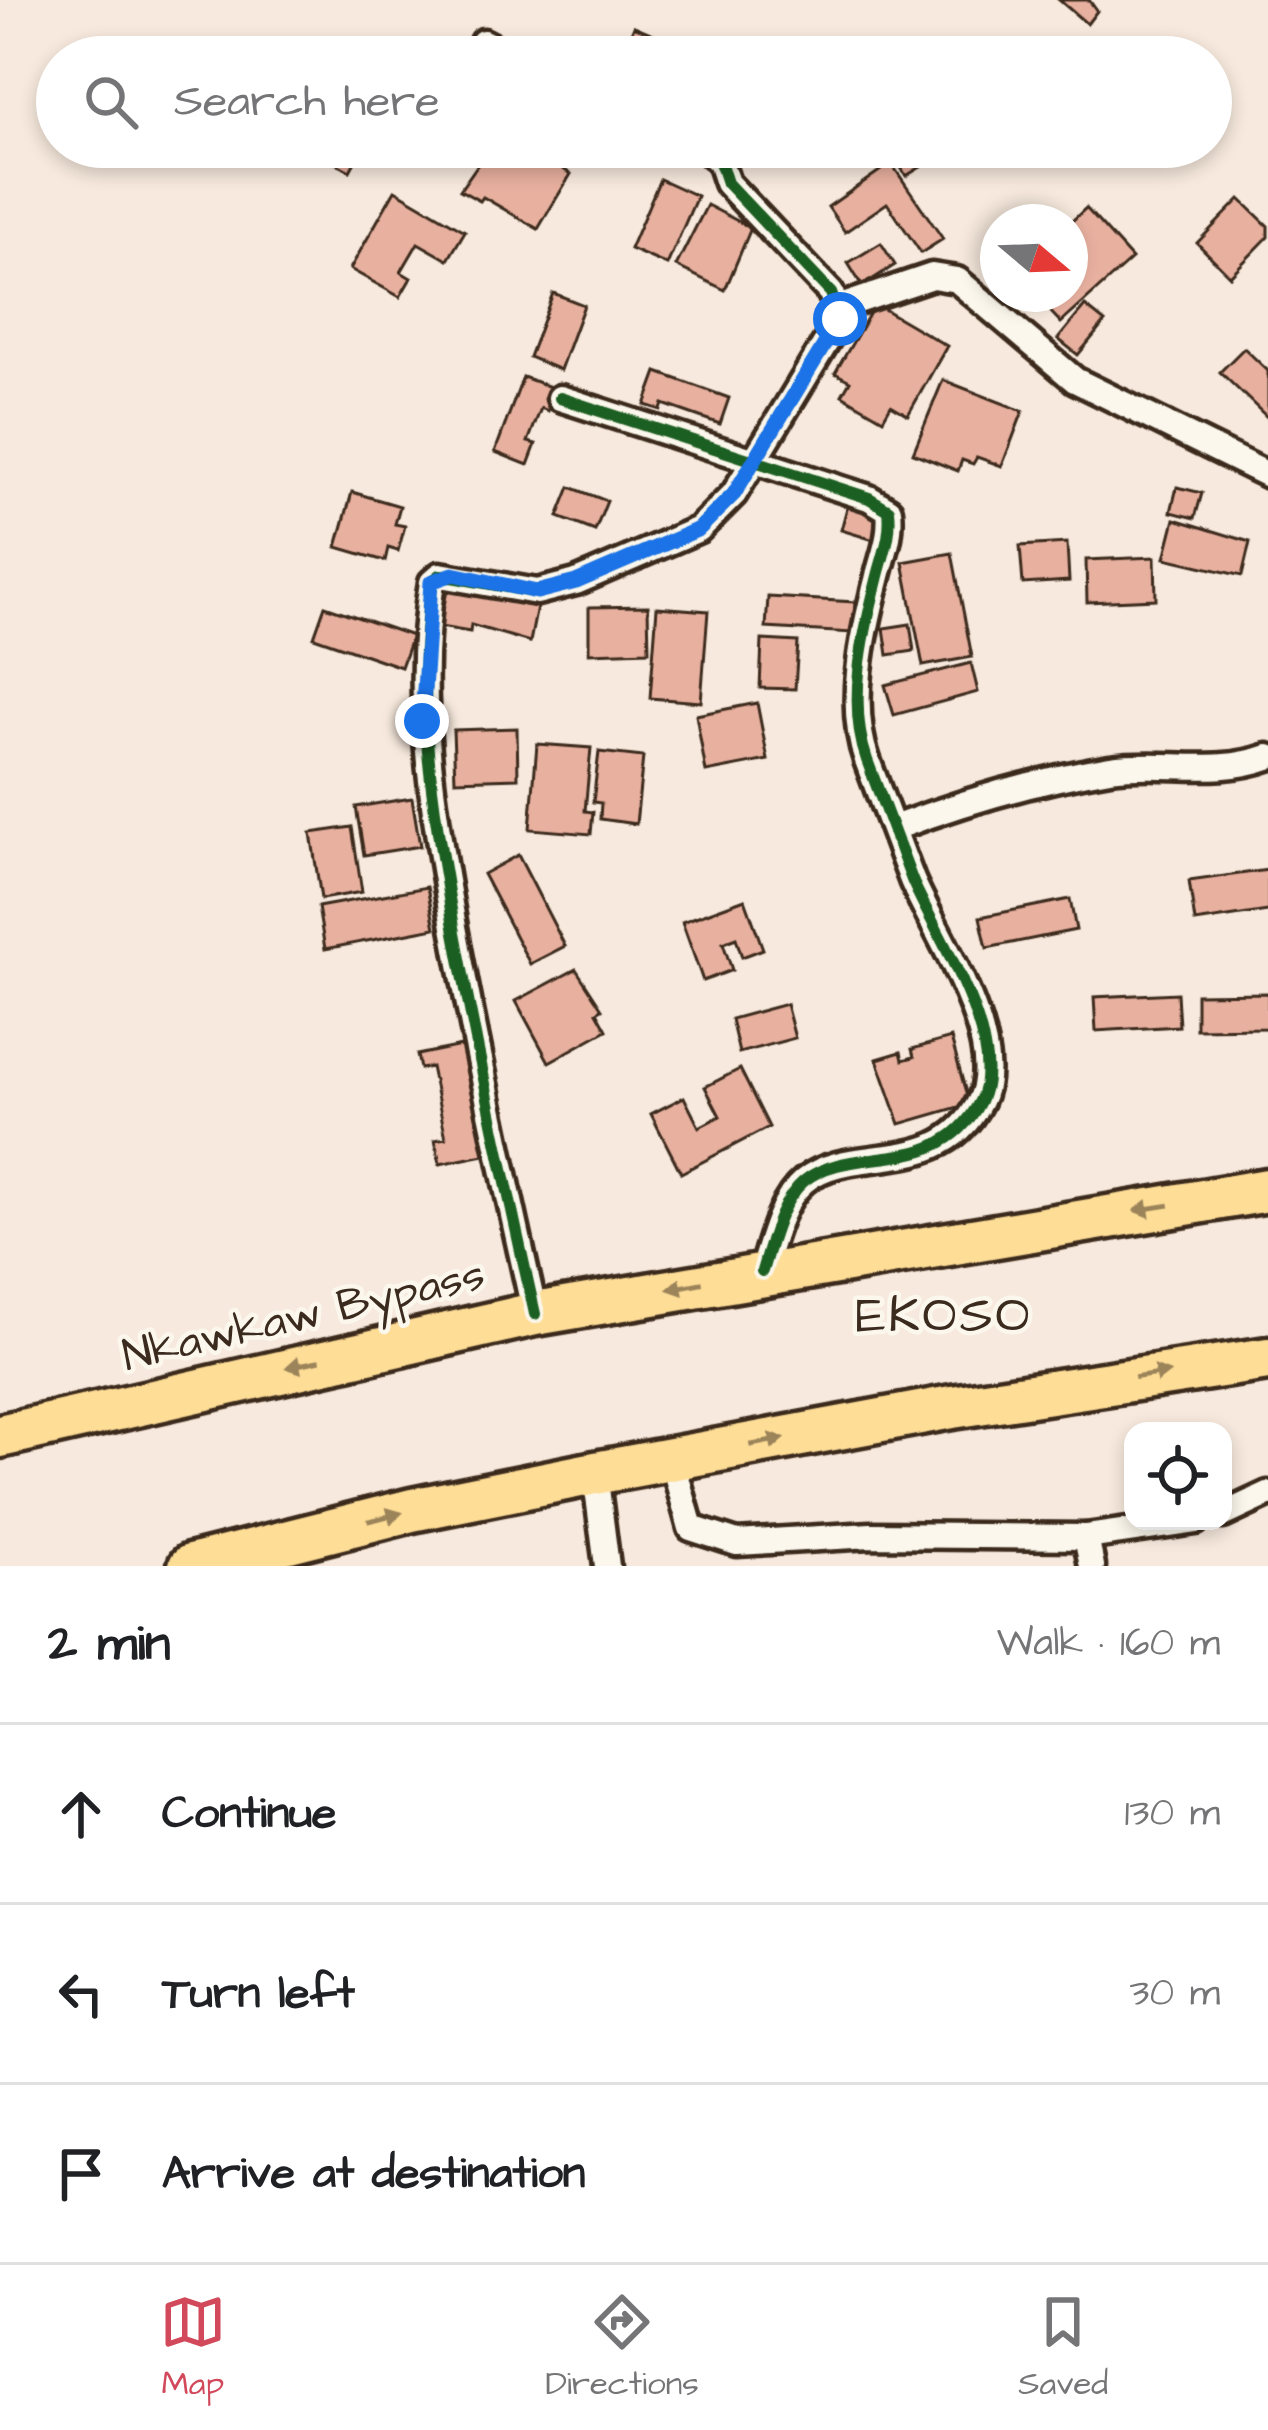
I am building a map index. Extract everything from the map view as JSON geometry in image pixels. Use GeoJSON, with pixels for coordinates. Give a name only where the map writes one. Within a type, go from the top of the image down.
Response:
{"type":"FeatureCollection","features":[{"type":"Feature","properties":{"kind":"highway","name":"Nkawkaw Bypass"},"geometry":{"type":"LineString","coordinates":[[0,1436],[535,1313],[763,1271],[1268,1190]]}},
{"type":"Feature","properties":{"kind":"highway"},"geometry":{"type":"LineString","coordinates":[[190,1566],[412,1510],[595,1473],[973,1404],[1268,1359]]}},
{"type":"Feature","properties":{"kind":"street"},"geometry":{"type":"LineString","coordinates":[[535,1313],[471,1022],[431,786],[422,721],[431,582],[453,574],[537,592],[576,582],[699,529],[734,494],[840,319],[840,307],[727,183],[722,168]]}},
{"type":"Feature","properties":{"kind":"street"},"geometry":{"type":"LineString","coordinates":[[840,307],[932,276],[956,280],[1075,380],[1268,475]]}},
{"type":"Feature","properties":{"kind":"street"},"geometry":{"type":"LineString","coordinates":[[560,398],[752,464],[869,497],[889,510],[892,535],[866,621],[859,682],[864,754],[914,884],[957,960],[986,1062],[982,1099],[958,1131],[905,1158],[827,1169],[805,1180],[781,1216],[763,1271]]}},
{"type":"Feature","properties":{"kind":"street"},"geometry":{"type":"LineString","coordinates":[[894,828],[956,805],[1111,768],[1200,769],[1268,758]]}},
{"type":"Feature","properties":{"kind":"street"},"geometry":{"type":"LineString","coordinates":[[672,1460],[691,1528],[737,1543],[871,1535],[1086,1537],[1134,1530]]}},
{"type":"Feature","properties":{"kind":"street"},"geometry":{"type":"LineString","coordinates":[[595,1473],[607,1566]]}},
{"type":"Feature","properties":{"kind":"street"},"geometry":{"type":"LineString","coordinates":[[1232,1511],[1268,1494]]}},
{"type":"Feature","properties":{"kind":"street"},"geometry":{"type":"LineString","coordinates":[[1086,1537],[1092,1566]]}},
{"type":"Feature","properties":{"kind":"building"},"geometry":{"type":"Polygon","coordinates":[[[1059,0],[1089,0],[1097,11],[1087,24],[1059,0]]]}},
{"type":"Feature","properties":{"kind":"building"},"geometry":{"type":"Polygon","coordinates":[[[634,26],[658,36],[630,36],[634,26]]]}},
{"type":"Feature","properties":{"kind":"building"},"geometry":{"type":"Polygon","coordinates":[[[475,168],[561,168],[571,174],[538,229],[483,197],[480,201],[460,190],[475,168]]]}},
{"type":"Feature","properties":{"kind":"building"},"geometry":{"type":"Polygon","coordinates":[[[884,168],[894,168],[943,239],[921,253],[887,203],[845,232],[828,207],[884,168]]]}},
{"type":"Feature","properties":{"kind":"building"},"geometry":{"type":"Polygon","coordinates":[[[660,179],[697,196],[667,265],[630,249],[660,179]]]}},
{"type":"Feature","properties":{"kind":"building"},"geometry":{"type":"Polygon","coordinates":[[[395,190],[465,231],[448,260],[418,243],[401,272],[411,278],[400,297],[350,269],[395,190]]]}},
{"type":"Feature","properties":{"kind":"building"},"geometry":{"type":"Polygon","coordinates":[[[1240,199],[1268,226],[1268,237],[1230,276],[1197,243],[1240,199]]]}},
{"type":"Feature","properties":{"kind":"building"},"geometry":{"type":"Polygon","coordinates":[[[707,205],[751,228],[725,290],[676,266],[707,205]]]}},
{"type":"Feature","properties":{"kind":"building"},"geometry":{"type":"Polygon","coordinates":[[[1088,210],[1132,259],[1088,299],[1088,210]]]}},
{"type":"Feature","properties":{"kind":"building"},"geometry":{"type":"Polygon","coordinates":[[[881,243],[895,265],[862,286],[848,263],[881,243]]]}},
{"type":"Feature","properties":{"kind":"building"},"geometry":{"type":"Polygon","coordinates":[[[553,293],[584,305],[560,370],[529,357],[553,293]]]}},
{"type":"Feature","properties":{"kind":"building"},"geometry":{"type":"Polygon","coordinates":[[[875,304],[947,346],[908,415],[891,405],[883,419],[842,395],[850,381],[835,373],[875,304]]]}},
{"type":"Feature","properties":{"kind":"building"},"geometry":{"type":"Polygon","coordinates":[[[1088,308],[1105,322],[1078,355],[1058,339],[1088,308]]]}},
{"type":"Feature","properties":{"kind":"building"},"geometry":{"type":"Polygon","coordinates":[[[1051,312],[1073,312],[1061,323],[1051,312]]]}},
{"type":"Feature","properties":{"kind":"building"},"geometry":{"type":"Polygon","coordinates":[[[1244,348],[1268,371],[1268,418],[1220,372],[1244,348]]]}},
{"type":"Feature","properties":{"kind":"building"},"geometry":{"type":"Polygon","coordinates":[[[657,372],[729,398],[720,424],[663,404],[661,410],[645,405],[657,372]]]}},
{"type":"Feature","properties":{"kind":"building"},"geometry":{"type":"Polygon","coordinates":[[[523,377],[556,389],[548,411],[541,408],[528,442],[536,444],[528,465],[495,452],[523,377]]]}},
{"type":"Feature","properties":{"kind":"building"},"geometry":{"type":"Polygon","coordinates":[[[943,380],[1023,411],[1002,466],[977,457],[973,464],[962,460],[958,471],[913,453],[943,380]]]}},
{"type":"Feature","properties":{"kind":"building"},"geometry":{"type":"Polygon","coordinates":[[[570,487],[607,501],[595,531],[558,517],[570,487]]]}},
{"type":"Feature","properties":{"kind":"building"},"geometry":{"type":"Polygon","coordinates":[[[1177,487],[1202,493],[1195,518],[1171,512],[1177,487]]]}},
{"type":"Feature","properties":{"kind":"building"},"geometry":{"type":"Polygon","coordinates":[[[352,492],[400,506],[395,524],[405,526],[398,551],[388,548],[385,561],[337,547],[352,492]]]}},
{"type":"Feature","properties":{"kind":"building"},"geometry":{"type":"Polygon","coordinates":[[[849,500],[883,509],[874,540],[841,530],[849,500]]]}},
{"type":"Feature","properties":{"kind":"building"},"geometry":{"type":"Polygon","coordinates":[[[1175,519],[1250,542],[1242,576],[1165,558],[1175,519]]]}},
{"type":"Feature","properties":{"kind":"building"},"geometry":{"type":"Polygon","coordinates":[[[1067,543],[1069,581],[1023,584],[1020,546],[1067,543]]]}},
{"type":"Feature","properties":{"kind":"building"},"geometry":{"type":"Polygon","coordinates":[[[952,553],[972,657],[923,666],[903,562],[952,553]]]}},
{"type":"Feature","properties":{"kind":"building"},"geometry":{"type":"Polygon","coordinates":[[[1155,557],[1156,599],[1087,602],[1086,560],[1155,557]]]}},
{"type":"Feature","properties":{"kind":"building"},"geometry":{"type":"Polygon","coordinates":[[[448,585],[538,602],[530,642],[471,625],[470,632],[440,627],[448,585]]]}},
{"type":"Feature","properties":{"kind":"building"},"geometry":{"type":"Polygon","coordinates":[[[768,597],[855,602],[853,633],[766,628],[768,597]]]}},
{"type":"Feature","properties":{"kind":"building"},"geometry":{"type":"Polygon","coordinates":[[[325,606],[412,636],[401,667],[314,637],[325,606]]]}},
{"type":"Feature","properties":{"kind":"building"},"geometry":{"type":"Polygon","coordinates":[[[648,606],[649,651],[589,653],[589,607],[648,606]]]}},
{"type":"Feature","properties":{"kind":"building"},"geometry":{"type":"Polygon","coordinates":[[[657,607],[708,611],[701,702],[650,698],[657,607]]]}},
{"type":"Feature","properties":{"kind":"building"},"geometry":{"type":"Polygon","coordinates":[[[910,624],[914,651],[888,655],[884,628],[910,624]]]}},
{"type":"Feature","properties":{"kind":"building"},"geometry":{"type":"Polygon","coordinates":[[[762,640],[798,642],[795,689],[760,688],[762,640]]]}},
{"type":"Feature","properties":{"kind":"building"},"geometry":{"type":"Polygon","coordinates":[[[971,663],[978,692],[894,715],[885,685],[971,663]]]}},
{"type":"Feature","properties":{"kind":"building"},"geometry":{"type":"Polygon","coordinates":[[[757,703],[768,760],[706,772],[696,715],[757,703]]]}},
{"type":"Feature","properties":{"kind":"building"},"geometry":{"type":"Polygon","coordinates":[[[517,728],[518,778],[455,780],[453,730],[517,728]]]}},
{"type":"Feature","properties":{"kind":"building"},"geometry":{"type":"Polygon","coordinates":[[[537,744],[591,748],[585,811],[593,812],[591,834],[530,829],[537,744]]]}},
{"type":"Feature","properties":{"kind":"building"},"geometry":{"type":"Polygon","coordinates":[[[599,752],[643,757],[636,824],[600,819],[601,803],[593,802],[599,752]]]}},
{"type":"Feature","properties":{"kind":"building"},"geometry":{"type":"Polygon","coordinates":[[[412,798],[420,846],[364,855],[356,807],[412,798]]]}},
{"type":"Feature","properties":{"kind":"building"},"geometry":{"type":"Polygon","coordinates":[[[352,827],[362,892],[321,899],[311,833],[352,827]]]}},
{"type":"Feature","properties":{"kind":"building"},"geometry":{"type":"Polygon","coordinates":[[[518,855],[565,946],[530,964],[483,874],[518,855]]]}},
{"type":"Feature","properties":{"kind":"building"},"geometry":{"type":"Polygon","coordinates":[[[1268,870],[1268,911],[1195,922],[1189,881],[1268,870]]]}},
{"type":"Feature","properties":{"kind":"building"},"geometry":{"type":"Polygon","coordinates":[[[427,887],[435,928],[325,949],[318,907],[427,887]]]}},
{"type":"Feature","properties":{"kind":"building"},"geometry":{"type":"Polygon","coordinates":[[[745,899],[763,949],[742,957],[736,938],[723,943],[732,970],[703,981],[682,922],[745,899]]]}},
{"type":"Feature","properties":{"kind":"building"},"geometry":{"type":"Polygon","coordinates":[[[1070,899],[1076,930],[987,948],[980,917],[1070,899]]]}},
{"type":"Feature","properties":{"kind":"building"},"geometry":{"type":"Polygon","coordinates":[[[576,969],[602,1009],[597,1012],[607,1030],[549,1062],[516,1001],[576,969]]]}},
{"type":"Feature","properties":{"kind":"building"},"geometry":{"type":"Polygon","coordinates":[[[1177,993],[1179,1026],[1096,1031],[1094,997],[1177,993]]]}},
{"type":"Feature","properties":{"kind":"building"},"geometry":{"type":"Polygon","coordinates":[[[1268,993],[1268,1028],[1196,1029],[1196,994],[1268,993]]]}},
{"type":"Feature","properties":{"kind":"building"},"geometry":{"type":"Polygon","coordinates":[[[786,1004],[795,1038],[739,1053],[731,1019],[786,1004]]]}},
{"type":"Feature","properties":{"kind":"building"},"geometry":{"type":"Polygon","coordinates":[[[951,1038],[969,1104],[900,1124],[877,1059],[901,1052],[903,1060],[914,1057],[912,1049],[951,1038]]]}},
{"type":"Feature","properties":{"kind":"building"},"geometry":{"type":"Polygon","coordinates":[[[461,1046],[484,1155],[440,1164],[435,1140],[446,1138],[431,1067],[420,1069],[417,1055],[461,1046]]]}},
{"type":"Feature","properties":{"kind":"building"},"geometry":{"type":"Polygon","coordinates":[[[740,1069],[769,1127],[681,1173],[651,1114],[684,1097],[699,1127],[720,1116],[705,1087],[740,1069]]]}},
{"type":"Feature","properties":{"kind":"cycle path"},"geometry":{"type":"LineString","coordinates":[[535,1314],[473,1024],[433,798],[425,712],[432,582],[440,575],[537,592],[576,582],[699,529],[734,494],[840,319],[831,293],[727,183],[722,168]]}},
{"type":"Feature","properties":{"kind":"cycle path"},"geometry":{"type":"LineString","coordinates":[[560,398],[869,498],[889,510],[888,537],[859,670],[861,739],[912,880],[977,1019],[986,1077],[980,1101],[963,1126],[942,1142],[919,1151],[824,1169],[804,1181],[783,1211],[762,1271]]}},
{"type":"Feature","properties":{"kind":"district","name":"EKOSO"},"geometry":{"type":"Point","coordinates":[944,1313]}},
{"type":"Feature","properties":{"kind":"route"},"geometry":{"type":"LineString","coordinates":[[422,721],[431,582],[453,574],[510,590],[537,592],[576,582],[699,529],[734,494],[840,319]]}}]}
